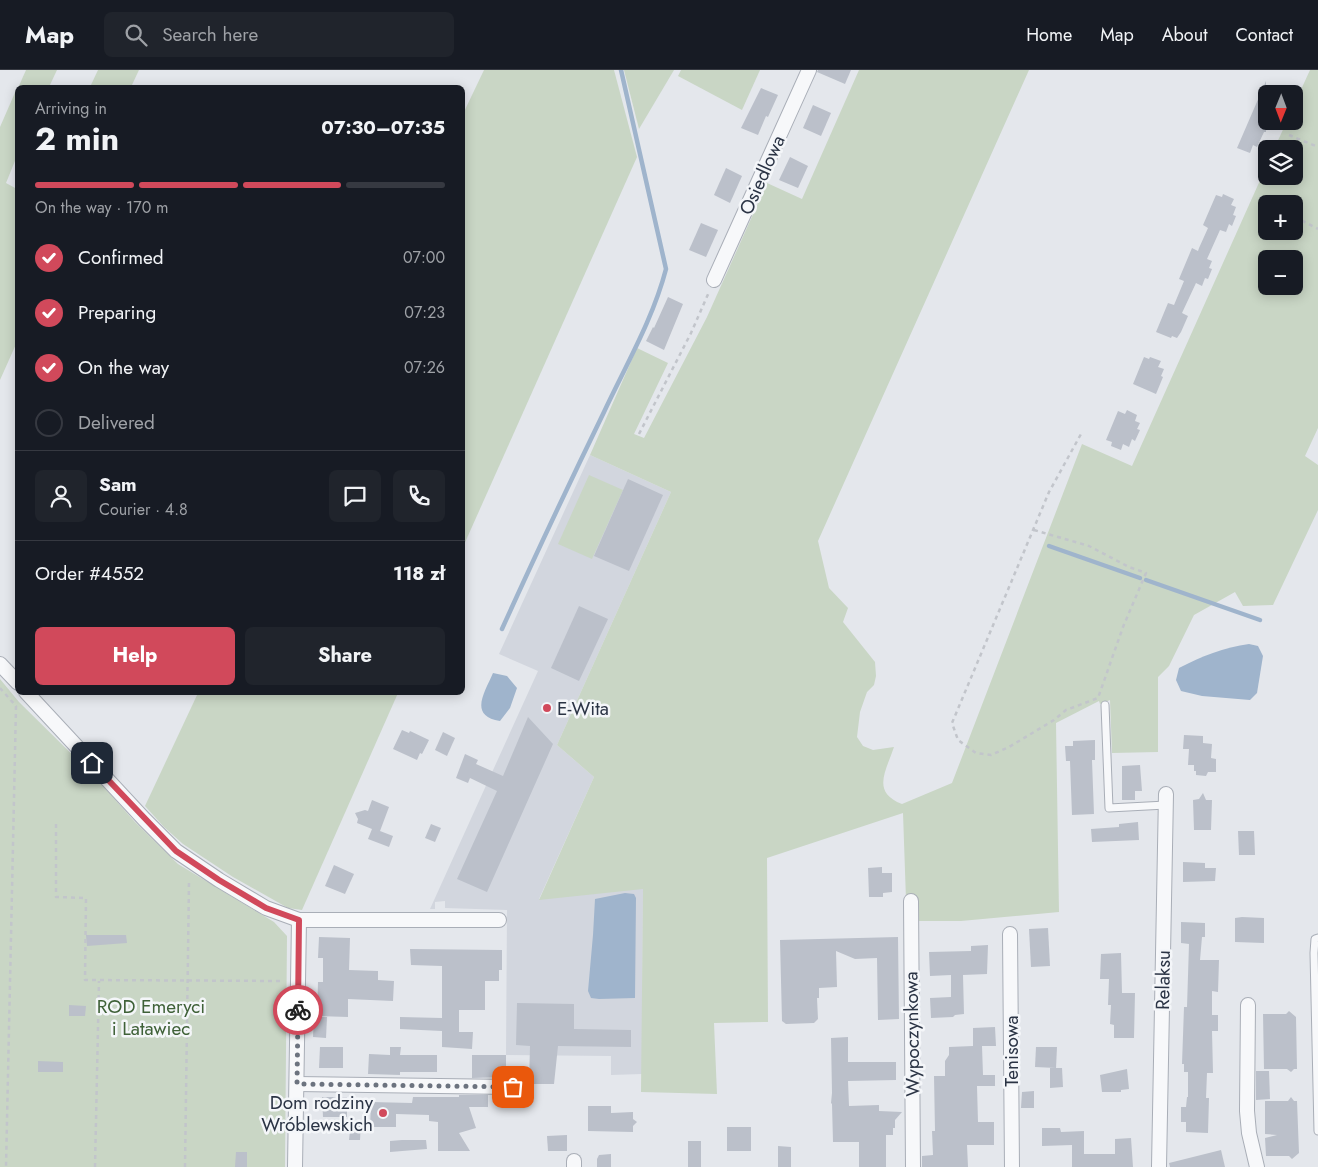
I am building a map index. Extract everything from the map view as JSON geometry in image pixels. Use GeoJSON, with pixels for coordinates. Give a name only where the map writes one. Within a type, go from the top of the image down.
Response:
{"type":"FeatureCollection","features":[{"type":"Feature","properties":{"kind":"street","name":"Osiedlowa"},"geometry":{"type":"LineString","coordinates":[[714,280],[809,70]]}},
{"type":"Feature","properties":{"kind":"street"},"geometry":{"type":"LineString","coordinates":[[0,664],[15,680]]}},
{"type":"Feature","properties":{"kind":"street"},"geometry":{"type":"LineString","coordinates":[[29,695],[176,851],[266,908],[299,920],[499,920]]}},
{"type":"Feature","properties":{"kind":"street","name":"Relaksu"},"geometry":{"type":"LineString","coordinates":[[1159,1167],[1166,799]]}},
{"type":"Feature","properties":{"kind":"street","name":"Wypoczynkowa"},"geometry":{"type":"LineString","coordinates":[[911,901],[914,1167]]}},
{"type":"Feature","properties":{"kind":"street"},"geometry":{"type":"LineString","coordinates":[[295,1167],[299,920]]}},
{"type":"Feature","properties":{"kind":"street","name":"Tenisowa"},"geometry":{"type":"LineString","coordinates":[[1010,934],[1012,1167]]}},
{"type":"Feature","properties":{"kind":"street"},"geometry":{"type":"LineString","coordinates":[[1248,1005],[1247,1112],[1249,1133],[1257,1167]]}},
{"type":"Feature","properties":{"kind":"street"},"geometry":{"type":"LineString","coordinates":[[297,1084],[513,1087]]}},
{"type":"Feature","properties":{"kind":"lane"},"geometry":{"type":"LineString","coordinates":[[1105,705],[1109,808],[1166,799]]}},
{"type":"Feature","properties":{"kind":"lane"},"geometry":{"type":"LineString","coordinates":[[1318,938],[1315,939],[1314,953],[1318,1131]]}},
{"type":"Feature","properties":{"kind":"path"},"geometry":{"type":"LineString","coordinates":[[1289,135],[1318,147]]}},
{"type":"Feature","properties":{"kind":"path"},"geometry":{"type":"LineString","coordinates":[[1303,221],[1318,229]]}},
{"type":"Feature","properties":{"kind":"path"},"geometry":{"type":"LineString","coordinates":[[639,434],[691,333],[714,280]]}},
{"type":"Feature","properties":{"kind":"path"},"geometry":{"type":"LineString","coordinates":[[1034,530],[1089,546],[1129,568],[1146,573],[1098,698],[1066,710],[1054,720],[992,755],[976,753],[958,740],[952,723],[1049,492],[1081,434]]}},
{"type":"Feature","properties":{"kind":"path"},"geometry":{"type":"LineString","coordinates":[[0,688],[16,706],[6,1167]]}},
{"type":"Feature","properties":{"kind":"path"},"geometry":{"type":"LineString","coordinates":[[56,824],[56,897],[86,898],[85,980],[298,980]]}},
{"type":"Feature","properties":{"kind":"path"},"geometry":{"type":"LineString","coordinates":[[185,1167],[189,882]]}},
{"type":"Feature","properties":{"kind":"path"},"geometry":{"type":"LineString","coordinates":[[95,1167],[99,980]]}},
{"type":"Feature","properties":{"kind":"shaded area","name":"E-Wita"},"geometry":{"type":"Polygon","coordinates":[[[590,455],[671,492],[557,745],[594,777],[539,899],[643,888],[642,1074],[611,1075],[611,1056],[506,1055],[507,910],[445,908],[445,901],[435,902],[435,909],[430,909],[538,671],[499,654],[590,455]]]}},
{"type":"Feature","properties":{"kind":"green space"},"geometry":{"type":"Polygon","coordinates":[[[26,70],[57,70],[50,85],[19,85],[26,70]]]}},
{"type":"Feature","properties":{"kind":"green space"},"geometry":{"type":"Polygon","coordinates":[[[98,70],[139,70],[132,85],[91,85],[98,70]]]}},
{"type":"Feature","properties":{"kind":"green space"},"geometry":{"type":"Polygon","coordinates":[[[484,70],[614,70],[637,157],[465,543],[465,110],[484,70]]]}},
{"type":"Feature","properties":{"kind":"green space"},"geometry":{"type":"Polygon","coordinates":[[[624,70],[674,70],[639,129],[624,70]]]}},
{"type":"Feature","properties":{"kind":"green space"},"geometry":{"type":"Polygon","coordinates":[[[681,70],[760,70],[742,110],[678,76],[681,70]]]}},
{"type":"Feature","properties":{"kind":"green space"},"geometry":{"type":"Polygon","coordinates":[[[859,70],[1029,70],[818,541],[829,588],[848,608],[843,622],[875,662],[876,676],[874,685],[867,692],[860,712],[857,737],[863,746],[873,750],[894,747],[883,780],[884,787],[892,799],[902,804],[952,783],[1082,444],[1132,466],[1258,185],[1303,185],[1303,140],[1278,140],[1283,130],[1303,130],[1303,85],[1310,70],[1318,70],[1318,428],[1305,456],[1318,465],[1318,510],[1273,605],[1243,606],[1235,592],[1194,615],[1169,666],[1158,677],[1158,752],[1112,753],[1110,700],[1100,704],[1099,701],[1056,723],[1059,912],[961,921],[917,921],[906,900],[903,813],[767,858],[768,1022],[714,1023],[717,1094],[641,1092],[643,889],[539,900],[594,777],[557,745],[671,492],[590,455],[637,348],[668,363],[634,434],[644,438],[707,317],[767,183],[802,199],[859,70]]]}},
{"type":"Feature","properties":{"kind":"green space"},"geometry":{"type":"Polygon","coordinates":[[[15,93],[15,161],[6,183],[15,188],[15,346],[0,380],[0,127],[15,93]]]}},
{"type":"Feature","properties":{"kind":"green space"},"geometry":{"type":"Polygon","coordinates":[[[589,475],[623,490],[592,559],[558,544],[589,475]]]}},
{"type":"Feature","properties":{"kind":"green space","name":"ROD Emeryci i Latawiec"},"geometry":{"type":"Polygon","coordinates":[[[0,679],[19,702],[95,777],[135,822],[178,864],[274,922],[287,936],[285,1167],[0,1167],[0,679]]]}},
{"type":"Feature","properties":{"kind":"green space"},"geometry":{"type":"Polygon","coordinates":[[[197,695],[397,695],[302,910],[288,908],[233,877],[183,844],[145,806],[197,695]]]}},
{"type":"Feature","properties":{"kind":"water"},"geometry":{"type":"Polygon","coordinates":[[[1249,644],[1258,646],[1263,656],[1257,693],[1250,700],[1202,696],[1181,691],[1176,680],[1179,668],[1213,653],[1249,644]]]}},
{"type":"Feature","properties":{"kind":"water"},"geometry":{"type":"Polygon","coordinates":[[[493,673],[507,676],[517,688],[510,708],[500,721],[484,714],[482,709],[483,695],[493,673]]]}},
{"type":"Feature","properties":{"kind":"water"},"geometry":{"type":"Polygon","coordinates":[[[625,893],[634,894],[636,898],[635,998],[591,998],[588,991],[595,899],[625,893]]]}},
{"type":"Feature","properties":{"kind":"building"},"geometry":{"type":"Polygon","coordinates":[[[818,70],[851,70],[845,84],[817,72],[818,70]]]}},
{"type":"Feature","properties":{"kind":"building"},"geometry":{"type":"Polygon","coordinates":[[[761,88],[778,95],[758,135],[741,128],[761,88]]]}},
{"type":"Feature","properties":{"kind":"building"},"geometry":{"type":"Polygon","coordinates":[[[1258,99],[1258,130],[1266,130],[1266,132],[1264,132],[1260,140],[1258,140],[1257,147],[1253,145],[1250,153],[1237,148],[1258,99]]]}},
{"type":"Feature","properties":{"kind":"building"},"geometry":{"type":"Polygon","coordinates":[[[813,105],[831,113],[821,136],[803,128],[813,105]]]}},
{"type":"Feature","properties":{"kind":"building"},"geometry":{"type":"Polygon","coordinates":[[[790,157],[808,166],[798,188],[779,180],[790,157]]]}},
{"type":"Feature","properties":{"kind":"building"},"geometry":{"type":"Polygon","coordinates":[[[726,168],[742,176],[730,203],[714,195],[726,168]]]}},
{"type":"Feature","properties":{"kind":"building"},"geometry":{"type":"Polygon","coordinates":[[[1223,194],[1234,199],[1231,205],[1236,207],[1233,215],[1236,216],[1232,226],[1229,224],[1226,232],[1220,230],[1207,259],[1212,261],[1209,268],[1212,269],[1208,279],[1205,278],[1202,286],[1196,283],[1182,313],[1188,316],[1177,338],[1172,336],[1171,338],[1156,332],[1168,303],[1174,305],[1184,281],[1179,279],[1192,248],[1198,251],[1208,228],[1203,225],[1216,195],[1222,197],[1223,194]]]}},
{"type":"Feature","properties":{"kind":"building"},"geometry":{"type":"Polygon","coordinates":[[[701,223],[718,230],[706,257],[689,250],[701,223]]]}},
{"type":"Feature","properties":{"kind":"building"},"geometry":{"type":"Polygon","coordinates":[[[668,297],[683,304],[664,350],[646,341],[668,297]]]}},
{"type":"Feature","properties":{"kind":"building"},"geometry":{"type":"Polygon","coordinates":[[[1144,357],[1161,361],[1158,367],[1164,369],[1156,394],[1133,384],[1144,357]]]}},
{"type":"Feature","properties":{"kind":"building"},"geometry":{"type":"Polygon","coordinates":[[[1127,410],[1137,415],[1135,421],[1140,423],[1137,429],[1140,430],[1135,441],[1132,439],[1129,447],[1123,444],[1121,450],[1111,446],[1112,442],[1106,440],[1118,411],[1125,414],[1127,410]]]}},
{"type":"Feature","properties":{"kind":"building"},"geometry":{"type":"Polygon","coordinates":[[[628,479],[663,495],[629,571],[594,556],[628,479]]]}},
{"type":"Feature","properties":{"kind":"building"},"geometry":{"type":"Polygon","coordinates":[[[579,606],[608,619],[579,681],[551,668],[579,606]]]}},
{"type":"Feature","properties":{"kind":"building"},"geometry":{"type":"Polygon","coordinates":[[[528,717],[553,744],[487,892],[457,879],[497,791],[470,778],[468,783],[456,778],[465,754],[478,760],[476,764],[503,776],[528,717]]]}},
{"type":"Feature","properties":{"kind":"building"},"geometry":{"type":"Polygon","coordinates":[[[402,730],[409,733],[410,731],[429,740],[417,760],[393,749],[402,730]]]}},
{"type":"Feature","properties":{"kind":"building"},"geometry":{"type":"Polygon","coordinates":[[[443,732],[455,738],[447,756],[435,750],[443,732]]]}},
{"type":"Feature","properties":{"kind":"building"},"geometry":{"type":"Polygon","coordinates":[[[1184,735],[1203,736],[1203,743],[1212,744],[1211,758],[1216,759],[1216,772],[1208,772],[1206,776],[1196,775],[1194,765],[1188,765],[1189,749],[1183,749],[1184,735]]]}},
{"type":"Feature","properties":{"kind":"building"},"geometry":{"type":"Polygon","coordinates":[[[1095,740],[1095,760],[1092,760],[1094,814],[1072,815],[1070,761],[1066,761],[1065,746],[1073,746],[1073,741],[1095,740]]]}},
{"type":"Feature","properties":{"kind":"building"},"geometry":{"type":"Polygon","coordinates":[[[1140,765],[1142,791],[1135,791],[1135,800],[1122,800],[1122,766],[1140,765]]]}},
{"type":"Feature","properties":{"kind":"building"},"geometry":{"type":"Polygon","coordinates":[[[1203,793],[1206,800],[1212,800],[1211,830],[1194,830],[1193,800],[1199,799],[1203,793]]]}},
{"type":"Feature","properties":{"kind":"building"},"geometry":{"type":"Polygon","coordinates":[[[372,800],[389,807],[380,831],[393,836],[389,847],[368,839],[372,829],[357,823],[358,819],[355,813],[368,811],[372,800]]]}},
{"type":"Feature","properties":{"kind":"building"},"geometry":{"type":"Polygon","coordinates":[[[1138,822],[1139,840],[1092,842],[1091,829],[1119,827],[1119,824],[1138,822]]]}},
{"type":"Feature","properties":{"kind":"building"},"geometry":{"type":"Polygon","coordinates":[[[431,824],[441,828],[435,842],[425,838],[431,824]]]}},
{"type":"Feature","properties":{"kind":"building"},"geometry":{"type":"Polygon","coordinates":[[[1238,831],[1254,831],[1255,855],[1239,855],[1238,831]]]}},
{"type":"Feature","properties":{"kind":"building"},"geometry":{"type":"Polygon","coordinates":[[[1183,862],[1205,863],[1205,868],[1216,868],[1215,881],[1183,882],[1183,862]]]}},
{"type":"Feature","properties":{"kind":"building"},"geometry":{"type":"Polygon","coordinates":[[[334,865],[354,874],[345,894],[325,886],[334,865]]]}},
{"type":"Feature","properties":{"kind":"building"},"geometry":{"type":"Polygon","coordinates":[[[882,867],[882,873],[892,873],[892,892],[883,893],[883,897],[869,897],[868,868],[882,867]]]}},
{"type":"Feature","properties":{"kind":"building"},"geometry":{"type":"Polygon","coordinates":[[[1235,918],[1264,918],[1264,943],[1235,942],[1235,918]]]}},
{"type":"Feature","properties":{"kind":"building"},"geometry":{"type":"Polygon","coordinates":[[[1181,922],[1205,923],[1205,937],[1202,937],[1200,960],[1219,960],[1218,992],[1212,991],[1212,1015],[1218,1015],[1218,1031],[1212,1031],[1213,1073],[1207,1073],[1206,1098],[1209,1098],[1208,1133],[1186,1132],[1186,1122],[1181,1122],[1181,1107],[1186,1107],[1188,1097],[1188,1072],[1184,1072],[1184,1064],[1182,1064],[1184,1007],[1187,1007],[1189,944],[1181,943],[1181,922]]]}},
{"type":"Feature","properties":{"kind":"building"},"geometry":{"type":"Polygon","coordinates":[[[1048,928],[1050,966],[1031,967],[1029,929],[1048,928]]]}},
{"type":"Feature","properties":{"kind":"building"},"geometry":{"type":"Polygon","coordinates":[[[86,935],[126,935],[127,943],[87,946],[86,935]]]}},
{"type":"Feature","properties":{"kind":"building"},"geometry":{"type":"Polygon","coordinates":[[[319,937],[350,938],[349,970],[378,971],[378,980],[394,981],[393,1001],[348,999],[348,1017],[317,1016],[318,982],[323,982],[323,958],[318,958],[319,937]]]}},
{"type":"Feature","properties":{"kind":"building"},"geometry":{"type":"Polygon","coordinates":[[[898,937],[899,1019],[878,1020],[877,958],[855,959],[836,951],[837,987],[819,988],[819,998],[817,998],[818,1019],[814,1023],[786,1024],[782,1021],[780,940],[898,937]]]}},
{"type":"Feature","properties":{"kind":"building"},"geometry":{"type":"Polygon","coordinates":[[[988,945],[987,974],[963,975],[964,1014],[953,1017],[931,1018],[930,998],[951,997],[951,975],[930,976],[929,952],[971,951],[971,946],[988,945]]]}},
{"type":"Feature","properties":{"kind":"building"},"geometry":{"type":"Polygon","coordinates":[[[410,949],[502,950],[502,970],[499,970],[499,981],[485,981],[485,1010],[459,1010],[459,1032],[473,1032],[472,1049],[442,1047],[442,1031],[400,1029],[400,1017],[442,1018],[442,966],[411,965],[410,949]]]}},
{"type":"Feature","properties":{"kind":"building"},"geometry":{"type":"Polygon","coordinates":[[[1121,953],[1122,993],[1135,993],[1134,1038],[1114,1038],[1114,1025],[1110,1024],[1111,1005],[1108,1005],[1109,979],[1100,979],[1101,954],[1121,953]]]}},
{"type":"Feature","properties":{"kind":"building"},"geometry":{"type":"Polygon","coordinates":[[[517,1003],[574,1004],[574,1029],[631,1030],[631,1047],[558,1046],[554,1084],[529,1084],[530,1046],[516,1045],[517,1003]]]}},
{"type":"Feature","properties":{"kind":"building"},"geometry":{"type":"Polygon","coordinates":[[[69,1005],[86,1006],[85,1016],[69,1016],[69,1005]]]}},
{"type":"Feature","properties":{"kind":"building"},"geometry":{"type":"Polygon","coordinates":[[[1289,1011],[1296,1017],[1297,1069],[1291,1072],[1287,1069],[1264,1069],[1263,1014],[1286,1014],[1289,1011]]]}},
{"type":"Feature","properties":{"kind":"building"},"geometry":{"type":"Polygon","coordinates":[[[314,1017],[327,1017],[326,1038],[313,1037],[314,1017]]]}},
{"type":"Feature","properties":{"kind":"building"},"geometry":{"type":"Polygon","coordinates":[[[995,1027],[996,1046],[982,1046],[983,1075],[995,1075],[995,1086],[977,1086],[978,1122],[994,1122],[994,1145],[967,1145],[968,1167],[922,1167],[922,1156],[933,1155],[932,1131],[935,1131],[934,1076],[945,1076],[945,1061],[949,1055],[949,1047],[973,1046],[973,1028],[995,1027]]]}},
{"type":"Feature","properties":{"kind":"building"},"geometry":{"type":"Polygon","coordinates":[[[848,1037],[848,1062],[896,1062],[896,1080],[848,1081],[849,1106],[879,1105],[879,1111],[902,1112],[895,1120],[893,1135],[886,1135],[886,1167],[859,1167],[859,1142],[833,1142],[831,1038],[848,1037]]]}},
{"type":"Feature","properties":{"kind":"building"},"geometry":{"type":"Polygon","coordinates":[[[320,1047],[343,1047],[343,1068],[319,1068],[320,1047]]]}},
{"type":"Feature","properties":{"kind":"building"},"geometry":{"type":"Polygon","coordinates":[[[390,1047],[401,1047],[400,1055],[437,1055],[437,1072],[400,1072],[400,1075],[368,1074],[369,1054],[390,1055],[390,1047]]]}},
{"type":"Feature","properties":{"kind":"building"},"geometry":{"type":"Polygon","coordinates":[[[1036,1047],[1057,1047],[1056,1068],[1035,1067],[1036,1047]]]}},
{"type":"Feature","properties":{"kind":"building"},"geometry":{"type":"Polygon","coordinates":[[[472,1055],[506,1055],[506,1077],[472,1078],[472,1055]]]}},
{"type":"Feature","properties":{"kind":"building"},"geometry":{"type":"Polygon","coordinates":[[[38,1061],[63,1062],[63,1072],[38,1072],[38,1061]]]}},
{"type":"Feature","properties":{"kind":"building"},"geometry":{"type":"Polygon","coordinates":[[[1050,1068],[1062,1068],[1063,1087],[1050,1088],[1050,1068]]]}},
{"type":"Feature","properties":{"kind":"building"},"geometry":{"type":"Polygon","coordinates":[[[1127,1069],[1129,1089],[1121,1090],[1121,1092],[1102,1092],[1100,1075],[1127,1069]]]}},
{"type":"Feature","properties":{"kind":"building"},"geometry":{"type":"Polygon","coordinates":[[[1256,1071],[1269,1071],[1270,1099],[1256,1100],[1256,1071]]]}},
{"type":"Feature","properties":{"kind":"building"},"geometry":{"type":"Polygon","coordinates":[[[1034,1091],[1034,1108],[1021,1108],[1022,1092],[1034,1091]]]}},
{"type":"Feature","properties":{"kind":"building"},"geometry":{"type":"Polygon","coordinates":[[[459,1095],[488,1095],[488,1107],[469,1107],[476,1128],[459,1133],[470,1151],[438,1151],[438,1122],[429,1121],[429,1115],[396,1114],[396,1127],[370,1127],[371,1102],[412,1103],[413,1097],[459,1097],[459,1095]]]}},
{"type":"Feature","properties":{"kind":"building"},"geometry":{"type":"Polygon","coordinates":[[[322,1097],[347,1097],[347,1117],[323,1117],[322,1097]]]}},
{"type":"Feature","properties":{"kind":"building"},"geometry":{"type":"Polygon","coordinates":[[[1291,1097],[1294,1101],[1297,1101],[1299,1153],[1292,1159],[1289,1156],[1266,1156],[1265,1138],[1277,1135],[1265,1134],[1265,1101],[1288,1101],[1291,1097]]]}},
{"type":"Feature","properties":{"kind":"building"},"geometry":{"type":"Polygon","coordinates":[[[588,1106],[611,1106],[611,1113],[633,1112],[633,1119],[637,1122],[633,1126],[633,1132],[588,1131],[588,1106]]]}},
{"type":"Feature","properties":{"kind":"building"},"geometry":{"type":"Polygon","coordinates":[[[351,1122],[361,1122],[360,1140],[349,1140],[351,1122]]]}},
{"type":"Feature","properties":{"kind":"building"},"geometry":{"type":"Polygon","coordinates":[[[727,1127],[751,1127],[751,1151],[727,1151],[727,1127]]]}},
{"type":"Feature","properties":{"kind":"building"},"geometry":{"type":"Polygon","coordinates":[[[1042,1128],[1060,1128],[1061,1132],[1084,1131],[1084,1154],[1115,1154],[1115,1139],[1131,1138],[1133,1167],[1072,1167],[1072,1145],[1042,1146],[1042,1128]]]}},
{"type":"Feature","properties":{"kind":"building"},"geometry":{"type":"Polygon","coordinates":[[[567,1135],[567,1151],[548,1151],[547,1136],[567,1135]]]}},
{"type":"Feature","properties":{"kind":"building"},"geometry":{"type":"Polygon","coordinates":[[[426,1140],[427,1149],[390,1152],[390,1141],[426,1140]]]}},
{"type":"Feature","properties":{"kind":"building"},"geometry":{"type":"Polygon","coordinates":[[[688,1141],[701,1141],[701,1167],[688,1167],[688,1141]]]}},
{"type":"Feature","properties":{"kind":"building"},"geometry":{"type":"Polygon","coordinates":[[[778,1146],[791,1147],[791,1167],[778,1167],[778,1146]]]}},
{"type":"Feature","properties":{"kind":"building"},"geometry":{"type":"Polygon","coordinates":[[[1221,1150],[1225,1167],[1170,1167],[1169,1163],[1221,1150]]]}},
{"type":"Feature","properties":{"kind":"building"},"geometry":{"type":"Polygon","coordinates":[[[236,1152],[247,1152],[247,1167],[235,1167],[236,1152]]]}},
{"type":"Feature","properties":{"kind":"building"},"geometry":{"type":"Polygon","coordinates":[[[611,1154],[611,1167],[597,1167],[599,1155],[611,1154]]]}},
{"type":"Feature","properties":{"kind":"waterway"},"geometry":{"type":"LineString","coordinates":[[502,629],[638,342],[661,288],[666,269],[621,70]]}},
{"type":"Feature","properties":{"kind":"waterway"},"geometry":{"type":"LineString","coordinates":[[1049,546],[1140,578]]}},
{"type":"Feature","properties":{"kind":"waterway"},"geometry":{"type":"LineString","coordinates":[[1146,580],[1260,620]]}},
{"type":"Feature","properties":{"kind":"way so far"},"geometry":{"type":"LineString","coordinates":[[298,1010],[297,1084],[513,1087]]}},
{"type":"Feature","properties":{"kind":"place","name":"E-Wita"},"geometry":{"type":"Point","coordinates":[547,708]}},
{"type":"Feature","properties":{"kind":"place","name":"Dom rodziny Wróblewskich"},"geometry":{"type":"Point","coordinates":[383,1113]}},
{"type":"Feature","properties":{"kind":"route"},"geometry":{"type":"LineString","coordinates":[[92,763],[176,851],[266,908],[299,920],[298,1010]]}}]}
